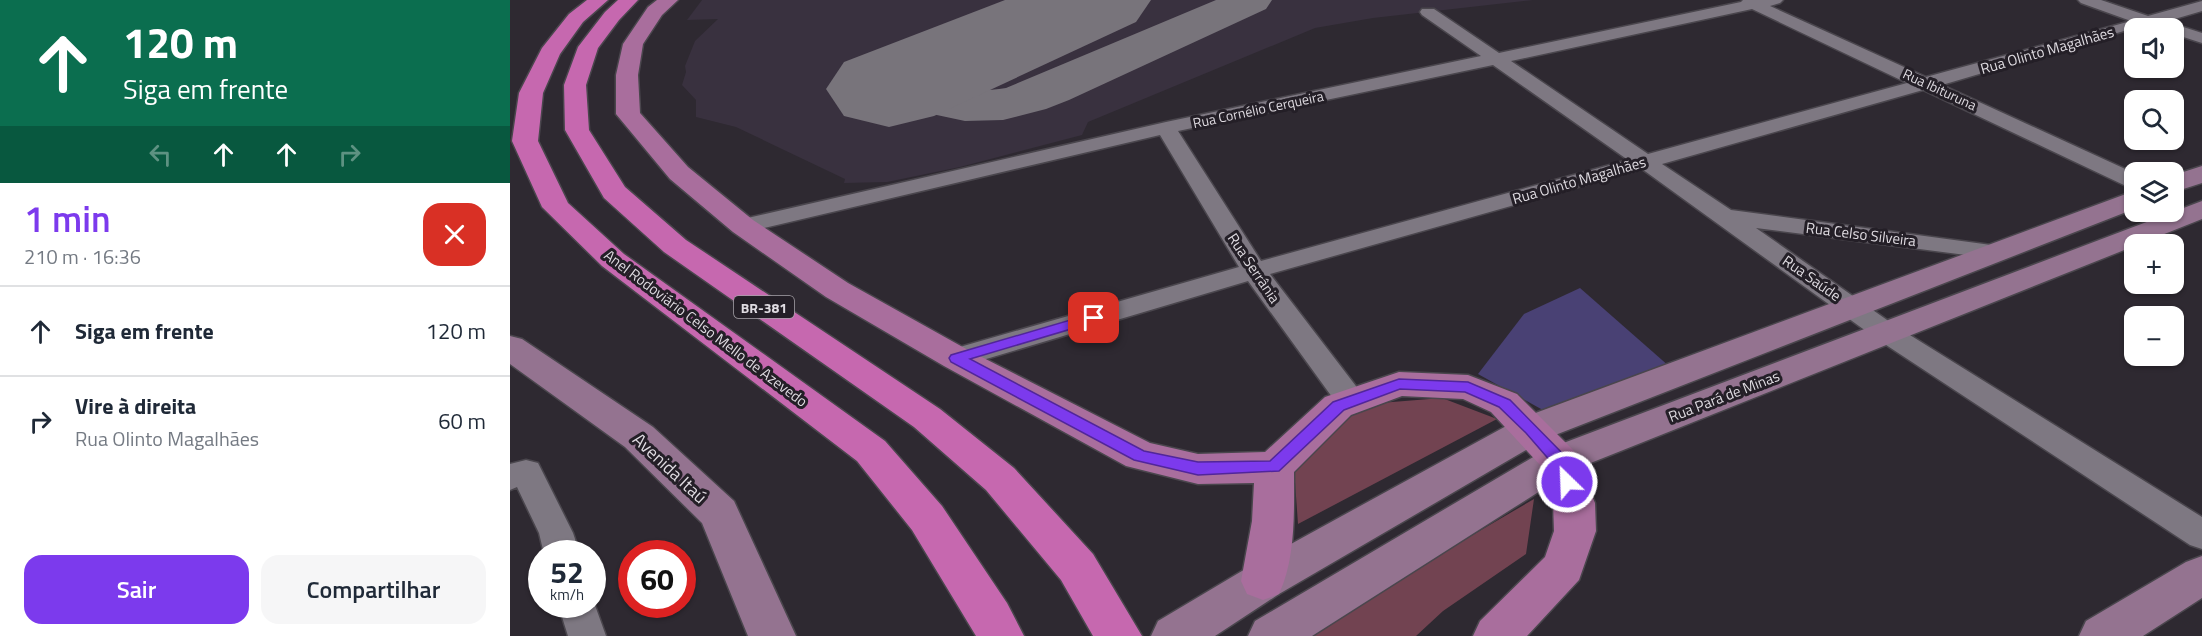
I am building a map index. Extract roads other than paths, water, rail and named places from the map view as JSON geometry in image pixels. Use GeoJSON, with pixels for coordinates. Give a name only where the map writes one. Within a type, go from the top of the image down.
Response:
{"type":"FeatureCollection","features":[{"type":"Feature","properties":{"kind":"highway","name":"Anel Rodoviário Celso Mello de Azevedo"},"geometry":{"type":"LineString","coordinates":[[600,0],[576,18],[550,53],[531,93],[525,141],[556,207],[613,260],[871,451],[927,518],[995,627]]}},
{"type":"Feature","properties":{"kind":"highway","name":"BR-381"},"geometry":{"type":"LineString","coordinates":[[629,0],[612,16],[588,47],[575,85],[577,130],[614,192],[675,246],[927,418],[1000,478],[1077,567],[1118,636]]}},
{"type":"Feature","properties":{"kind":"main road"},"geometry":{"type":"LineString","coordinates":[[669,0],[655,11],[633,44],[627,75],[628,114],[679,173],[743,226],[837,290],[956,358],[1140,456],[1198,469],[1274,467],[1338,406],[1399,384],[1468,387],[1504,403],[1560,460],[1574,503],[1575,531],[1563,567],[1497,636]]}},
{"type":"Feature","properties":{"kind":"main road"},"geometry":{"type":"LineString","coordinates":[[2184,180],[2202,174]]}},
{"type":"Feature","properties":{"kind":"main road"},"geometry":{"type":"LineString","coordinates":[[1175,636],[1263,581],[1532,429],[2124,203]]}},
{"type":"Feature","properties":{"kind":"main road","name":"Rua Pará de Minas"},"geometry":{"type":"LineString","coordinates":[[1272,636],[1560,460],[2202,209]]}},
{"type":"Feature","properties":{"kind":"main road","name":"Avenida Itaú"},"geometry":{"type":"LineString","coordinates":[[510,347],[639,437],[719,513],[772,636]]}},
{"type":"Feature","properties":{"kind":"main road"},"geometry":{"type":"LineString","coordinates":[[1263,581],[1273,521],[1274,467]]}},
{"type":"Feature","properties":{"kind":"main road"},"geometry":{"type":"LineString","coordinates":[[2103,636],[2202,575]]}},
{"type":"Feature","properties":{"kind":"street","name":"Rua Cornélio Cerqueira"},"geometry":{"type":"LineString","coordinates":[[743,226],[1166,128],[1750,2],[1775,0]]}},
{"type":"Feature","properties":{"kind":"street"},"geometry":{"type":"LineString","coordinates":[[2086,0],[2140,18]]}},
{"type":"Feature","properties":{"kind":"street","name":"Rua Ibituruna"},"geometry":{"type":"LineString","coordinates":[[1750,2],[2124,176]]}},
{"type":"Feature","properties":{"kind":"street","name":"Rua Olinto Magalhães"},"geometry":{"type":"LineString","coordinates":[[2160,18],[2202,6]]}},
{"type":"Feature","properties":{"kind":"street","name":"Rua Saúde"},"geometry":{"type":"LineString","coordinates":[[1428,12],[1724,216],[1887,333],[2202,535]]}},
{"type":"Feature","properties":{"kind":"street","name":"Rua Olinto Magalhães"},"geometry":{"type":"LineString","coordinates":[[956,358],[1254,271],[2124,28]]}},
{"type":"Feature","properties":{"kind":"street"},"geometry":{"type":"LineString","coordinates":[[2184,33],[2202,38]]}},
{"type":"Feature","properties":{"kind":"street","name":"Rua Serrânia"},"geometry":{"type":"LineString","coordinates":[[1166,128],[1254,271],[1351,401]]}},
{"type":"Feature","properties":{"kind":"street","name":"Rua Celso Silveira"},"geometry":{"type":"LineString","coordinates":[[1724,216],[1997,252]]}},
{"type":"Feature","properties":{"kind":"street"},"geometry":{"type":"LineString","coordinates":[[518,475],[556,533],[558,540]]}},
{"type":"Feature","properties":{"kind":"street"},"geometry":{"type":"LineString","coordinates":[[581,618],[587,636]]}}]}
